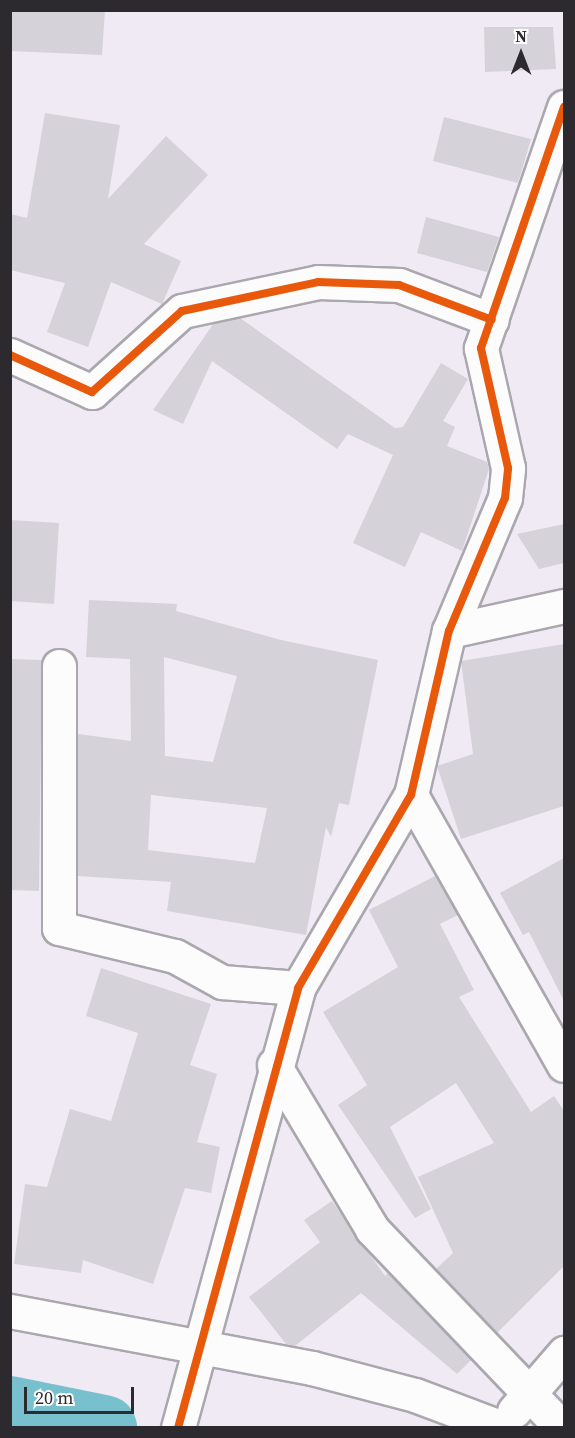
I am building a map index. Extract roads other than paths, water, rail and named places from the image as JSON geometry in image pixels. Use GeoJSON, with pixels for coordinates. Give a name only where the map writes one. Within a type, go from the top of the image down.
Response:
{"type":"FeatureCollection","features":[{"type":"Feature","properties":{"kind":"street"},"geometry":{"type":"LineString","coordinates":[[178,1428],[204,1346],[274,1065],[298,988],[411,795],[449,631],[508,484],[482,348],[564,107]]}},
{"type":"Feature","properties":{"kind":"street"},"geometry":{"type":"LineString","coordinates":[[10,355],[92,392],[182,311],[318,282],[399,285],[492,320]]}},
{"type":"Feature","properties":{"kind":"street"},"geometry":{"type":"LineString","coordinates":[[449,631],[564,606]]}},
{"type":"Feature","properties":{"kind":"street"},"geometry":{"type":"LineString","coordinates":[[59,666],[59,928],[175,956],[222,982],[298,988]]}},
{"type":"Feature","properties":{"kind":"street"},"geometry":{"type":"LineString","coordinates":[[411,795],[564,1065]]}},
{"type":"Feature","properties":{"kind":"street"},"geometry":{"type":"LineString","coordinates":[[274,1065],[372,1229],[561,1428]]}},
{"type":"Feature","properties":{"kind":"street"},"geometry":{"type":"LineString","coordinates":[[10,1311],[204,1346],[416,1395],[502,1427],[527,1394],[564,1353]]}},
{"type":"Feature","properties":{"kind":"waterway"},"geometry":{"type":"LineString","coordinates":[[10,1409],[104,1428]]}}]}
